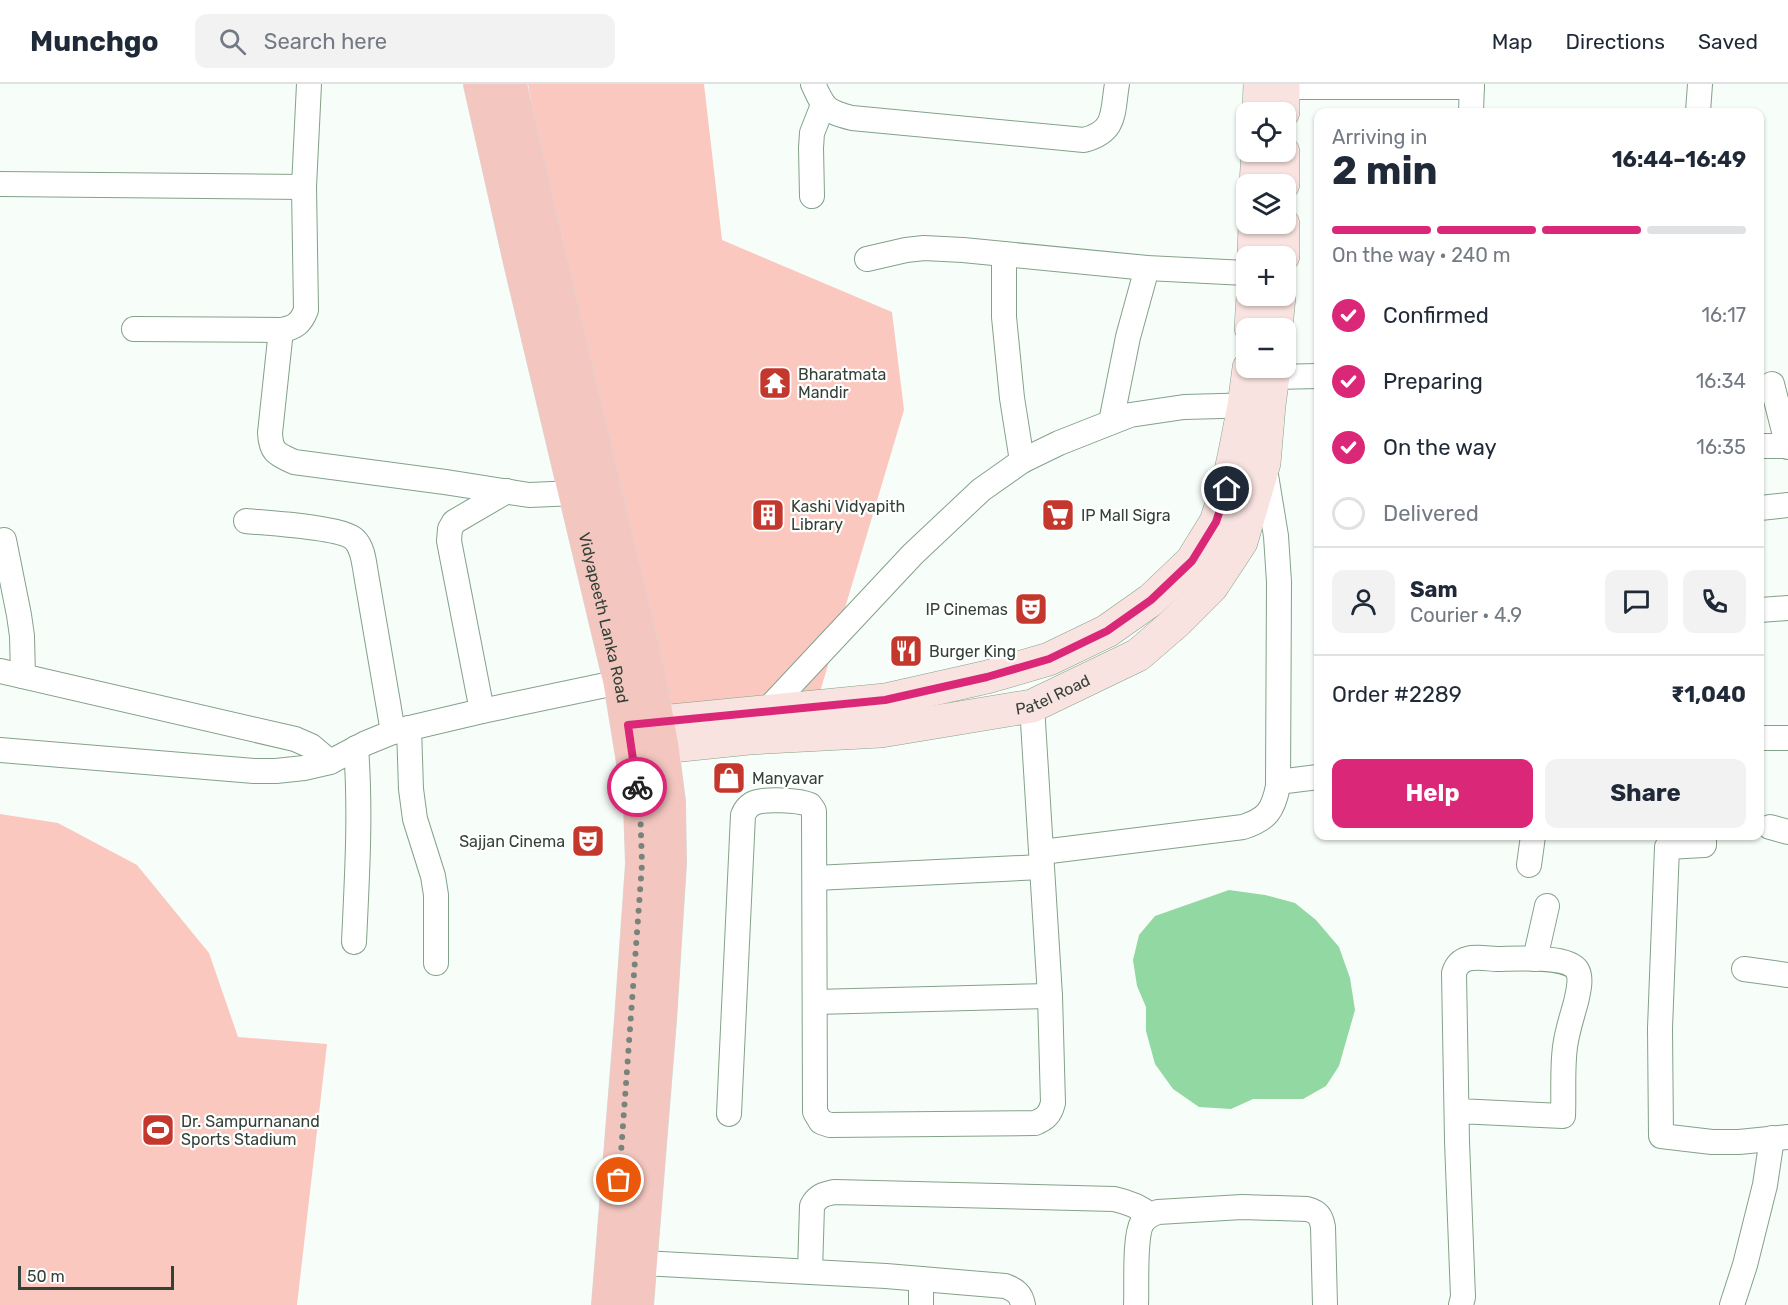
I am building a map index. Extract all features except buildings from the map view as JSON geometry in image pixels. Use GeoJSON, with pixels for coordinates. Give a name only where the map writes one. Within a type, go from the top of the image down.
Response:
{"type":"FeatureCollection","features":[{"type":"Feature","properties":{"kind":"main road","name":"Vidyapeeth Lanka Road"},"geometry":{"type":"LineString","coordinates":[[480,84],[621,682],[645,736]]}},
{"type":"Feature","properties":{"kind":"main road","name":"Vidyapeeth Lanka Road"},"geometry":{"type":"LineString","coordinates":[[510,84],[649,676],[640,805],[642,864],[627,1262],[637,1305]]}},
{"type":"Feature","properties":{"kind":"main road","name":"Vidyapeeth Lanka Road"},"geometry":{"type":"LineString","coordinates":[[608,1305],[627,1262]]}},
{"type":"Feature","properties":{"kind":"street"},"geometry":{"type":"LineString","coordinates":[[134,329],[281,330],[297,325],[302,318],[306,310],[304,187],[309,84]]}},
{"type":"Feature","properties":{"kind":"street"},"geometry":{"type":"LineString","coordinates":[[818,94],[834,113],[852,118],[1084,140],[1097,137],[1107,129],[1117,84]]}},
{"type":"Feature","properties":{"kind":"street"},"geometry":{"type":"LineString","coordinates":[[1698,108],[1700,84]]}},
{"type":"Feature","properties":{"kind":"street"},"geometry":{"type":"LineString","coordinates":[[1277,92],[1472,85],[1471,108]]}},
{"type":"Feature","properties":{"kind":"street"},"geometry":{"type":"LineString","coordinates":[[812,196],[812,140],[818,94]]}},
{"type":"Feature","properties":{"kind":"street"},"geometry":{"type":"LineString","coordinates":[[0,184],[304,187]]}},
{"type":"Feature","properties":{"kind":"street"},"geometry":{"type":"LineString","coordinates":[[867,259],[924,248],[1147,268],[1236,272]]}},
{"type":"Feature","properties":{"kind":"street"},"geometry":{"type":"LineString","coordinates":[[1004,254],[1004,317],[1022,461]]}},
{"type":"Feature","properties":{"kind":"street"},"geometry":{"type":"LineString","coordinates":[[1111,423],[1128,337],[1147,268]]}},
{"type":"Feature","properties":{"kind":"street"},"geometry":{"type":"LineString","coordinates":[[281,330],[270,433],[270,446],[278,455],[294,462],[529,495],[576,493]]}},
{"type":"Feature","properties":{"kind":"street"},"geometry":{"type":"LineString","coordinates":[[766,711],[913,554],[981,489],[1022,461],[1059,442],[1130,415],[1184,407],[1262,385],[1314,377]]}},
{"type":"Feature","properties":{"kind":"street"},"geometry":{"type":"LineString","coordinates":[[1764,446],[1788,447],[1773,384]]}},
{"type":"Feature","properties":{"kind":"street","name":"Patel Road"},"geometry":{"type":"LineString","coordinates":[[645,736],[749,738],[881,731],[1032,706],[1138,655],[1175,623],[1212,586],[1241,542],[1264,463],[1262,385]]}},
{"type":"Feature","properties":{"kind":"street","name":"Patel Road"},"geometry":{"type":"LineString","coordinates":[[645,736],[766,711],[885,700],[987,677],[1049,659],[1107,631],[1151,600],[1192,561],[1216,522],[1262,385]]}},
{"type":"Feature","properties":{"kind":"street"},"geometry":{"type":"LineString","coordinates":[[815,878],[1041,860],[1243,827],[1258,822],[1269,813],[1275,801],[1278,782],[1279,582],[1276,537],[1264,463]]}},
{"type":"Feature","properties":{"kind":"street"},"geometry":{"type":"LineString","coordinates":[[482,711],[449,541],[450,529],[454,522],[507,491]]}},
{"type":"Feature","properties":{"kind":"street"},"geometry":{"type":"LineString","coordinates":[[1764,508],[1788,505]]}},
{"type":"Feature","properties":{"kind":"street"},"geometry":{"type":"LineString","coordinates":[[246,521],[338,531],[355,540],[360,548],[401,730],[416,819],[433,876],[436,895],[436,963]]}},
{"type":"Feature","properties":{"kind":"street"},"geometry":{"type":"LineString","coordinates":[[4,540],[20,615],[22,636],[11,674],[295,739],[311,746],[330,762]]}},
{"type":"Feature","properties":{"kind":"street"},"geometry":{"type":"LineString","coordinates":[[1764,610],[1788,608]]}},
{"type":"Feature","properties":{"kind":"street"},"geometry":{"type":"LineString","coordinates":[[0,750],[34,751],[254,771],[304,768],[330,762],[356,748],[401,730],[621,682]]}},
{"type":"Feature","properties":{"kind":"street"},"geometry":{"type":"LineString","coordinates":[[729,1114],[743,815],[750,805],[759,801],[798,801],[810,805],[816,821],[816,1112],[821,1122],[830,1125],[1035,1124],[1044,1120],[1051,1112],[1053,1103],[1050,996],[1032,706]]}},
{"type":"Feature","properties":{"kind":"street"},"geometry":{"type":"LineString","coordinates":[[1764,738],[1788,738]]}},
{"type":"Feature","properties":{"kind":"street"},"geometry":{"type":"LineString","coordinates":[[354,942],[359,831],[356,748]]}},
{"type":"Feature","properties":{"kind":"street"},"geometry":{"type":"LineString","coordinates":[[1278,782],[1314,778]]}},
{"type":"Feature","properties":{"kind":"street"},"geometry":{"type":"LineString","coordinates":[[1529,865],[1532,840]]}},
{"type":"Feature","properties":{"kind":"street"},"geometry":{"type":"LineString","coordinates":[[1704,840],[1704,845],[1667,847],[1660,1028],[1661,1136],[1712,1142],[1780,1138],[1732,1305]]}},
{"type":"Feature","properties":{"kind":"street"},"geometry":{"type":"LineString","coordinates":[[1535,959],[1547,906]]}},
{"type":"Feature","properties":{"kind":"street"},"geometry":{"type":"LineString","coordinates":[[1458,1111],[1563,1116],[1565,1047],[1578,995],[1580,979],[1578,970],[1562,961],[1473,958],[1462,960],[1454,973],[1463,1297],[1461,1305]]}},
{"type":"Feature","properties":{"kind":"street"},"geometry":{"type":"LineString","coordinates":[[1744,969],[1788,975]]}},
{"type":"Feature","properties":{"kind":"street"},"geometry":{"type":"LineString","coordinates":[[816,1002],[1050,996]]}},
{"type":"Feature","properties":{"kind":"street"},"geometry":{"type":"LineString","coordinates":[[810,1272],[812,1206],[823,1194],[834,1192],[1114,1199],[1141,1208],[1150,1215]]}},
{"type":"Feature","properties":{"kind":"street"},"geometry":{"type":"LineString","coordinates":[[1136,1305],[1138,1233],[1143,1222],[1150,1215],[1158,1212],[1242,1207],[1307,1209],[1316,1212],[1321,1217],[1325,1305]]}},
{"type":"Feature","properties":{"kind":"street"},"geometry":{"type":"LineString","coordinates":[[627,1262],[1005,1286],[1016,1290],[1022,1298],[1023,1305]]}},
{"type":"Feature","properties":{"kind":"street"},"geometry":{"type":"LineString","coordinates":[[921,1279],[921,1305]]}},
{"type":"Feature","properties":{"kind":"shaded area"},"geometry":{"type":"Polygon","coordinates":[[[528,84],[704,84],[722,240],[892,312],[904,410],[817,702],[649,707],[528,84]]]}},
{"type":"Feature","properties":{"kind":"shaded area","name":"Dr. Sampurnanand Sports Stadium"},"geometry":{"type":"Polygon","coordinates":[[[0,814],[58,823],[137,865],[209,953],[238,1037],[327,1044],[297,1305],[0,1305],[0,814]]]}},
{"type":"Feature","properties":{"kind":"shaded area"},"geometry":{"type":"Polygon","coordinates":[[[1229,890],[1265,895],[1295,903],[1316,920],[1339,947],[1350,978],[1355,1010],[1339,1066],[1326,1086],[1303,1099],[1253,1099],[1231,1109],[1199,1107],[1173,1089],[1155,1064],[1146,1031],[1146,1007],[1137,986],[1133,960],[1139,935],[1155,916],[1229,890]]]}},
{"type":"Feature","properties":{"kind":"way so far"},"geometry":{"type":"LineString","coordinates":[[619,1180],[642,864],[640,805],[637,787]]}},
{"type":"Feature","properties":{"kind":"place","name":"Bharatmata Mandir"},"geometry":{"type":"Point","coordinates":[775,383]}},
{"type":"Feature","properties":{"kind":"place","name":"Kashi Vidyapith Library"},"geometry":{"type":"Point","coordinates":[768,515]}},
{"type":"Feature","properties":{"kind":"place","name":"IP Mall Sigra"},"geometry":{"type":"Point","coordinates":[1058,515]}},
{"type":"Feature","properties":{"kind":"place","name":"IP Cinemas"},"geometry":{"type":"Point","coordinates":[1031,609]}},
{"type":"Feature","properties":{"kind":"place","name":"Burger King"},"geometry":{"type":"Point","coordinates":[906,651]}},
{"type":"Feature","properties":{"kind":"place","name":"Manyavar"},"geometry":{"type":"Point","coordinates":[729,778]}},
{"type":"Feature","properties":{"kind":"place","name":"Sajjan Cinema"},"geometry":{"type":"Point","coordinates":[588,841]}},
{"type":"Feature","properties":{"kind":"place","name":"Dr. Sampurnanand Sports Stadium"},"geometry":{"type":"Point","coordinates":[158,1130]}},
{"type":"Feature","properties":{"kind":"route"},"geometry":{"type":"LineString","coordinates":[[637,787],[628,725],[885,700],[987,677],[1049,659],[1107,631],[1151,600],[1192,561],[1216,522],[1227,489]]}}]}
